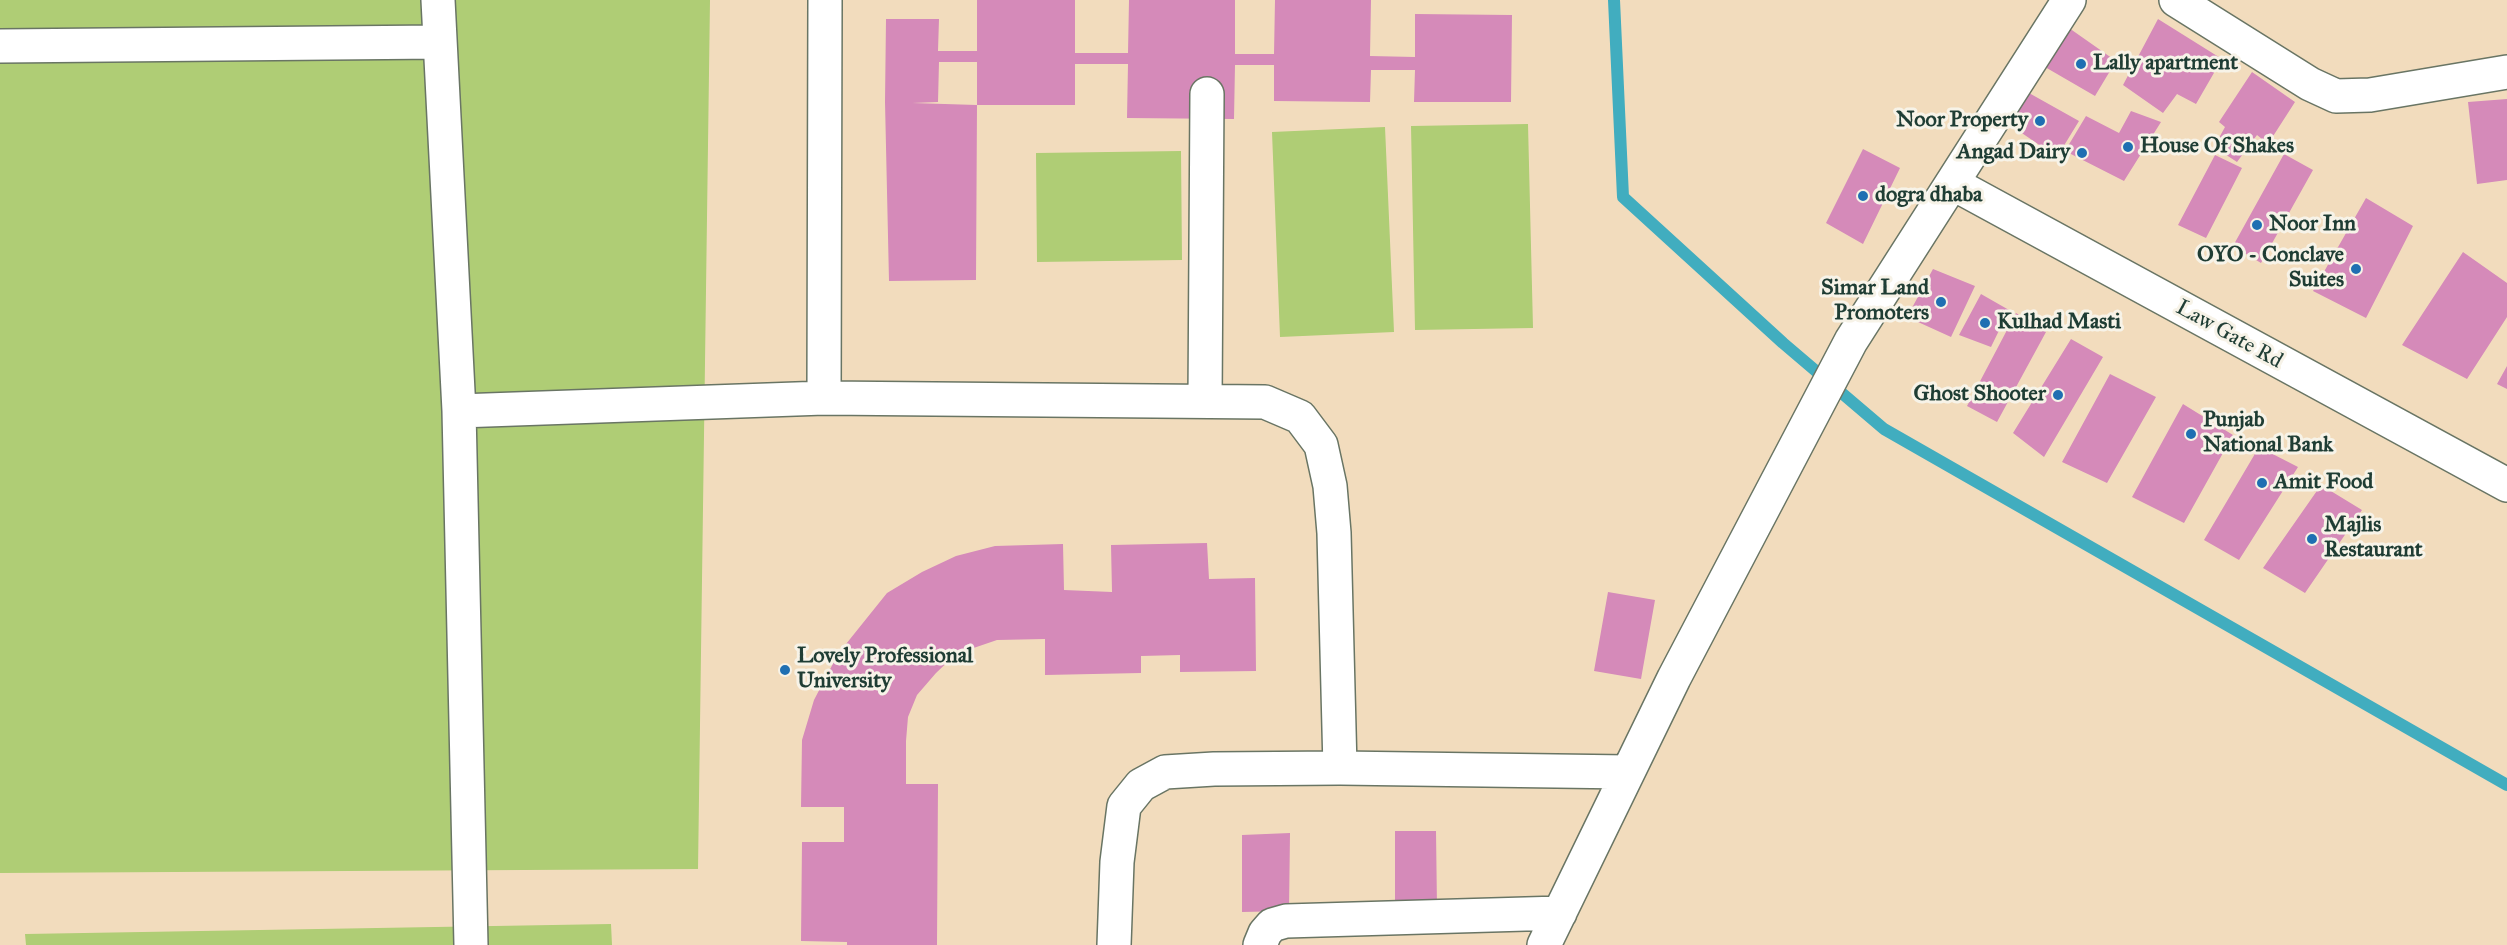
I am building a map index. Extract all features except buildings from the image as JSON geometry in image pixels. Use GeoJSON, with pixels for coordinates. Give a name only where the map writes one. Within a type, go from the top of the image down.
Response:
{"type":"FeatureCollection","features":[{"type":"Feature","properties":{"kind":"street"},"geometry":{"type":"LineString","coordinates":[[438,0],[459,411],[471,945]]}},
{"type":"Feature","properties":{"kind":"street"},"geometry":{"type":"LineString","coordinates":[[824,398],[825,0]]}},
{"type":"Feature","properties":{"kind":"street"},"geometry":{"type":"LineString","coordinates":[[1544,945],[1674,678],[1851,341],[2068,0]]}},
{"type":"Feature","properties":{"kind":"street"},"geometry":{"type":"LineString","coordinates":[[2176,0],[2310,84],[2336,96],[2370,95],[2507,72]]}},
{"type":"Feature","properties":{"kind":"street"},"geometry":{"type":"LineString","coordinates":[[0,46],[440,42]]}},
{"type":"Feature","properties":{"kind":"street"},"geometry":{"type":"LineString","coordinates":[[1205,401],[1207,94]]}},
{"type":"Feature","properties":{"kind":"street","name":"Law Gate Rd"},"geometry":{"type":"LineString","coordinates":[[1952,183],[2507,485]]}},
{"type":"Feature","properties":{"kind":"street"},"geometry":{"type":"LineString","coordinates":[[459,411],[824,398],[1264,402],[1300,417],[1321,445],[1330,486],[1334,534],[1340,768]]}},
{"type":"Feature","properties":{"kind":"street"},"geometry":{"type":"LineString","coordinates":[[1114,945],[1119,831],[1124,806],[1141,785],[1165,772],[1214,769],[1340,768],[1628,772]]}},
{"type":"Feature","properties":{"kind":"street"},"geometry":{"type":"LineString","coordinates":[[1260,945],[1265,933],[1272,926],[1286,921],[1560,913]]}},
{"type":"Feature","properties":{"kind":"green space"},"geometry":{"type":"Polygon","coordinates":[[[0,0],[710,0],[698,869],[0,873],[0,0]]]}},
{"type":"Feature","properties":{"kind":"green space"},"geometry":{"type":"Polygon","coordinates":[[[1528,124],[1533,328],[1415,330],[1411,126],[1528,124]]]}},
{"type":"Feature","properties":{"kind":"green space"},"geometry":{"type":"Polygon","coordinates":[[[1385,127],[1394,332],[1280,337],[1272,132],[1385,127]]]}},
{"type":"Feature","properties":{"kind":"green space"},"geometry":{"type":"Polygon","coordinates":[[[1181,151],[1182,260],[1037,262],[1036,153],[1181,151]]]}},
{"type":"Feature","properties":{"kind":"green space"},"geometry":{"type":"Polygon","coordinates":[[[611,924],[612,945],[26,945],[25,934],[611,924]]]}},
{"type":"Feature","properties":{"kind":"waterway"},"geometry":{"type":"LineString","coordinates":[[1614,0],[1623,197],[1783,343],[1884,429],[2507,785]]}},
{"type":"Feature","properties":{"kind":"place","name":"Lally apartment"},"geometry":{"type":"Point","coordinates":[2081,64]}},
{"type":"Feature","properties":{"kind":"place","name":"Noor Property"},"geometry":{"type":"Point","coordinates":[2040,121]}},
{"type":"Feature","properties":{"kind":"place","name":"House Of Shakes"},"geometry":{"type":"Point","coordinates":[2128,147]}},
{"type":"Feature","properties":{"kind":"place","name":"Angad Dairy"},"geometry":{"type":"Point","coordinates":[2082,153]}},
{"type":"Feature","properties":{"kind":"place","name":"dogra dhaba"},"geometry":{"type":"Point","coordinates":[1863,196]}},
{"type":"Feature","properties":{"kind":"place","name":"Noor Inn"},"geometry":{"type":"Point","coordinates":[2257,225]}},
{"type":"Feature","properties":{"kind":"place","name":"OYO - Conclave Suites"},"geometry":{"type":"Point","coordinates":[2356,269]}},
{"type":"Feature","properties":{"kind":"place","name":"Simar Land Promoters"},"geometry":{"type":"Point","coordinates":[1941,302]}},
{"type":"Feature","properties":{"kind":"place","name":"Kulhad Masti"},"geometry":{"type":"Point","coordinates":[1985,323]}},
{"type":"Feature","properties":{"kind":"place","name":"Ghost Shooter"},"geometry":{"type":"Point","coordinates":[2058,395]}},
{"type":"Feature","properties":{"kind":"place","name":"Punjab National Bank"},"geometry":{"type":"Point","coordinates":[2191,434]}},
{"type":"Feature","properties":{"kind":"place","name":"Amit Food"},"geometry":{"type":"Point","coordinates":[2262,483]}},
{"type":"Feature","properties":{"kind":"place","name":"Majlis Restaurant"},"geometry":{"type":"Point","coordinates":[2312,539]}},
{"type":"Feature","properties":{"kind":"place","name":"Lovely Professional University"},"geometry":{"type":"Point","coordinates":[785,670]}}]}
